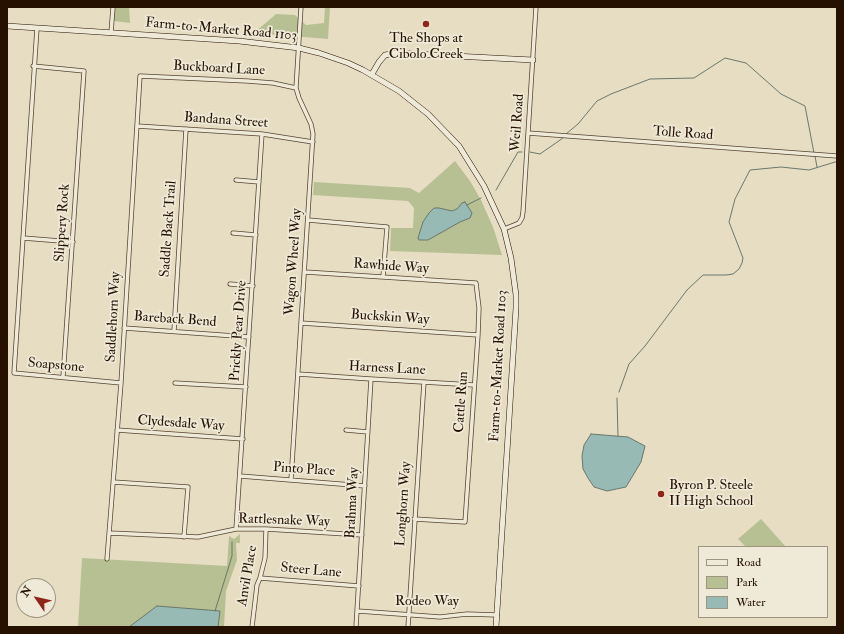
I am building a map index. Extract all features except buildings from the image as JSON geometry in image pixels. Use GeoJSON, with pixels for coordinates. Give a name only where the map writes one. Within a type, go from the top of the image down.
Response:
{"type":"FeatureCollection","features":[{"type":"Feature","properties":{"kind":"main road","name":"Farm-to-Market Road 1103"},"geometry":{"type":"LineString","coordinates":[[7,26],[239,41],[298,48],[333,57],[372,74],[399,91],[418,105],[441,126],[459,146],[484,186],[504,229],[514,277],[516,308],[496,627]]}},
{"type":"Feature","properties":{"kind":"main road"},"geometry":{"type":"LineString","coordinates":[[372,74],[385,55],[395,53],[533,60]]}},
{"type":"Feature","properties":{"kind":"street"},"geometry":{"type":"LineString","coordinates":[[111,33],[113,7]]}},
{"type":"Feature","properties":{"kind":"street","name":"Wagon Wheel Way"},"geometry":{"type":"LineString","coordinates":[[291,480],[313,142],[312,124],[299,98],[296,88],[301,7]]}},
{"type":"Feature","properties":{"kind":"street","name":"Weil Road"},"geometry":{"type":"LineString","coordinates":[[504,229],[519,223],[523,212],[536,7]]}},
{"type":"Feature","properties":{"kind":"street"},"geometry":{"type":"LineString","coordinates":[[37,28],[23,238],[72,242]]}},
{"type":"Feature","properties":{"kind":"street","name":"Slippery Rock"},"geometry":{"type":"LineString","coordinates":[[34,66],[84,71],[63,377]]}},
{"type":"Feature","properties":{"kind":"street","name":"Buckboard Lane"},"geometry":{"type":"LineString","coordinates":[[140,76],[273,83],[296,88]]}},
{"type":"Feature","properties":{"kind":"street","name":"Saddlehorn Way"},"geometry":{"type":"LineString","coordinates":[[107,559],[121,383],[140,76]]}},
{"type":"Feature","properties":{"kind":"street","name":"Bandana Street"},"geometry":{"type":"LineString","coordinates":[[137,126],[262,134],[313,142]]}},
{"type":"Feature","properties":{"kind":"street","name":"Saddle Back Trail"},"geometry":{"type":"LineString","coordinates":[[174,331],[186,129]]}},
{"type":"Feature","properties":{"kind":"street","name":"Tolle Road"},"geometry":{"type":"LineString","coordinates":[[528,133],[837,156]]}},
{"type":"Feature","properties":{"kind":"street","name":"Prickly Pear Drive"},"geometry":{"type":"LineString","coordinates":[[236,529],[262,134]]}},
{"type":"Feature","properties":{"kind":"street"},"geometry":{"type":"LineString","coordinates":[[236,180],[259,182]]}},
{"type":"Feature","properties":{"kind":"street"},"geometry":{"type":"LineString","coordinates":[[308,220],[387,227],[383,277]]}},
{"type":"Feature","properties":{"kind":"street"},"geometry":{"type":"LineString","coordinates":[[233,233],[256,235]]}},
{"type":"Feature","properties":{"kind":"street","name":"Soapstone"},"geometry":{"type":"LineString","coordinates":[[23,238],[14,373],[121,383]]}},
{"type":"Feature","properties":{"kind":"street","name":"Rawhide Way"},"geometry":{"type":"LineString","coordinates":[[305,272],[476,283]]}},
{"type":"Feature","properties":{"kind":"street","name":"Cattle Run"},"geometry":{"type":"LineString","coordinates":[[414,519],[465,522],[478,335],[476,283]]}},
{"type":"Feature","properties":{"kind":"street"},"geometry":{"type":"LineString","coordinates":[[230,284],[253,286]]}},
{"type":"Feature","properties":{"kind":"street","name":"Buckskin Way"},"geometry":{"type":"LineString","coordinates":[[301,323],[478,335]]}},
{"type":"Feature","properties":{"kind":"street","name":"Bareback Bend"},"geometry":{"type":"LineString","coordinates":[[124,328],[249,336]]}},
{"type":"Feature","properties":{"kind":"street","name":"Harness Lane"},"geometry":{"type":"LineString","coordinates":[[298,374],[371,380],[474,385]]}},
{"type":"Feature","properties":{"kind":"street","name":"Brahma Way"},"geometry":{"type":"LineString","coordinates":[[356,627],[371,380]]}},
{"type":"Feature","properties":{"kind":"street","name":"Longhorn Way"},"geometry":{"type":"LineString","coordinates":[[408,627],[424,382]]}},
{"type":"Feature","properties":{"kind":"street"},"geometry":{"type":"LineString","coordinates":[[174,383],[246,388]]}},
{"type":"Feature","properties":{"kind":"street","name":"Clydesdale Way"},"geometry":{"type":"LineString","coordinates":[[117,430],[243,439]]}},
{"type":"Feature","properties":{"kind":"street"},"geometry":{"type":"LineString","coordinates":[[346,430],[368,432]]}},
{"type":"Feature","properties":{"kind":"street","name":"Pinto Place"},"geometry":{"type":"LineString","coordinates":[[240,476],[365,486]]}},
{"type":"Feature","properties":{"kind":"street"},"geometry":{"type":"LineString","coordinates":[[113,482],[188,487],[184,537]]}},
{"type":"Feature","properties":{"kind":"street","name":"Rattlesnake Way"},"geometry":{"type":"LineString","coordinates":[[110,533],[198,537],[236,529],[266,529],[362,535]]}},
{"type":"Feature","properties":{"kind":"street","name":"Anvil Place"},"geometry":{"type":"LineString","coordinates":[[252,627],[257,585],[264,558],[266,529]]}},
{"type":"Feature","properties":{"kind":"street","name":"Steer Lane"},"geometry":{"type":"LineString","coordinates":[[260,578],[359,586]]}},
{"type":"Feature","properties":{"kind":"street","name":"Rodeo Way"},"geometry":{"type":"LineString","coordinates":[[358,611],[440,617],[467,614],[497,615]]}},
{"type":"Feature","properties":{"kind":"green space"},"geometry":{"type":"Polygon","coordinates":[[[115,7],[129,7],[130,23],[114,21],[115,7]]]}},
{"type":"Feature","properties":{"kind":"green space"},"geometry":{"type":"Polygon","coordinates":[[[325,7],[330,7],[328,39],[254,33],[276,14],[295,15],[306,25],[324,23],[325,7]]]}},
{"type":"Feature","properties":{"kind":"green space"},"geometry":{"type":"Polygon","coordinates":[[[455,161],[470,181],[481,200],[493,227],[502,255],[390,251],[391,228],[413,228],[414,208],[408,201],[313,195],[314,182],[410,188],[419,193],[455,161]]]}},
{"type":"Feature","properties":{"kind":"green space"},"geometry":{"type":"Polygon","coordinates":[[[761,519],[785,546],[745,546],[738,539],[761,519]]]}},
{"type":"Feature","properties":{"kind":"green space"},"geometry":{"type":"Polygon","coordinates":[[[240,534],[240,543],[236,543],[237,560],[226,591],[224,627],[78,627],[82,558],[227,566],[229,536],[234,539],[240,534]]]}},
{"type":"Feature","properties":{"kind":"water"},"geometry":{"type":"Polygon","coordinates":[[[465,202],[472,213],[470,218],[428,240],[419,240],[418,238],[423,222],[434,208],[452,211],[457,209],[462,203],[465,202]]]}},
{"type":"Feature","properties":{"kind":"water"},"geometry":{"type":"Polygon","coordinates":[[[591,434],[628,437],[645,446],[641,462],[626,487],[607,491],[594,487],[588,478],[583,469],[582,456],[584,445],[591,434]]]}},
{"type":"Feature","properties":{"kind":"water"},"geometry":{"type":"Polygon","coordinates":[[[157,606],[220,611],[218,627],[129,627],[157,606]]]}},
{"type":"Feature","properties":{"kind":"waterway"},"geometry":{"type":"LineString","coordinates":[[566,134],[578,124],[597,101],[611,94],[650,79],[694,78],[725,58],[746,63],[781,94],[805,106],[814,153]]}},
{"type":"Feature","properties":{"kind":"waterway"},"geometry":{"type":"LineString","coordinates":[[530,152],[540,154],[563,138]]}},
{"type":"Feature","properties":{"kind":"waterway"},"geometry":{"type":"LineString","coordinates":[[496,190],[518,152],[522,152]]}},
{"type":"Feature","properties":{"kind":"waterway"},"geometry":{"type":"LineString","coordinates":[[815,156],[817,167]]}},
{"type":"Feature","properties":{"kind":"waterway"},"geometry":{"type":"LineString","coordinates":[[619,392],[629,364],[645,346],[687,290],[703,275],[733,274],[739,269],[743,258],[729,222],[735,199],[750,170],[781,167],[809,170],[837,162]]}},
{"type":"Feature","properties":{"kind":"waterway"},"geometry":{"type":"LineString","coordinates":[[467,205],[481,198]]}},
{"type":"Feature","properties":{"kind":"waterway"},"geometry":{"type":"LineString","coordinates":[[617,398],[618,436]]}},
{"type":"Feature","properties":{"kind":"waterway"},"geometry":{"type":"LineString","coordinates":[[215,611],[232,556],[232,542]]}},
{"type":"Feature","properties":{"kind":"place","name":"The Shops at Cibolo Creek"},"geometry":{"type":"Point","coordinates":[426,24]}},
{"type":"Feature","properties":{"kind":"place","name":"Byron P. Steele II High School"},"geometry":{"type":"Point","coordinates":[661,494]}}]}
